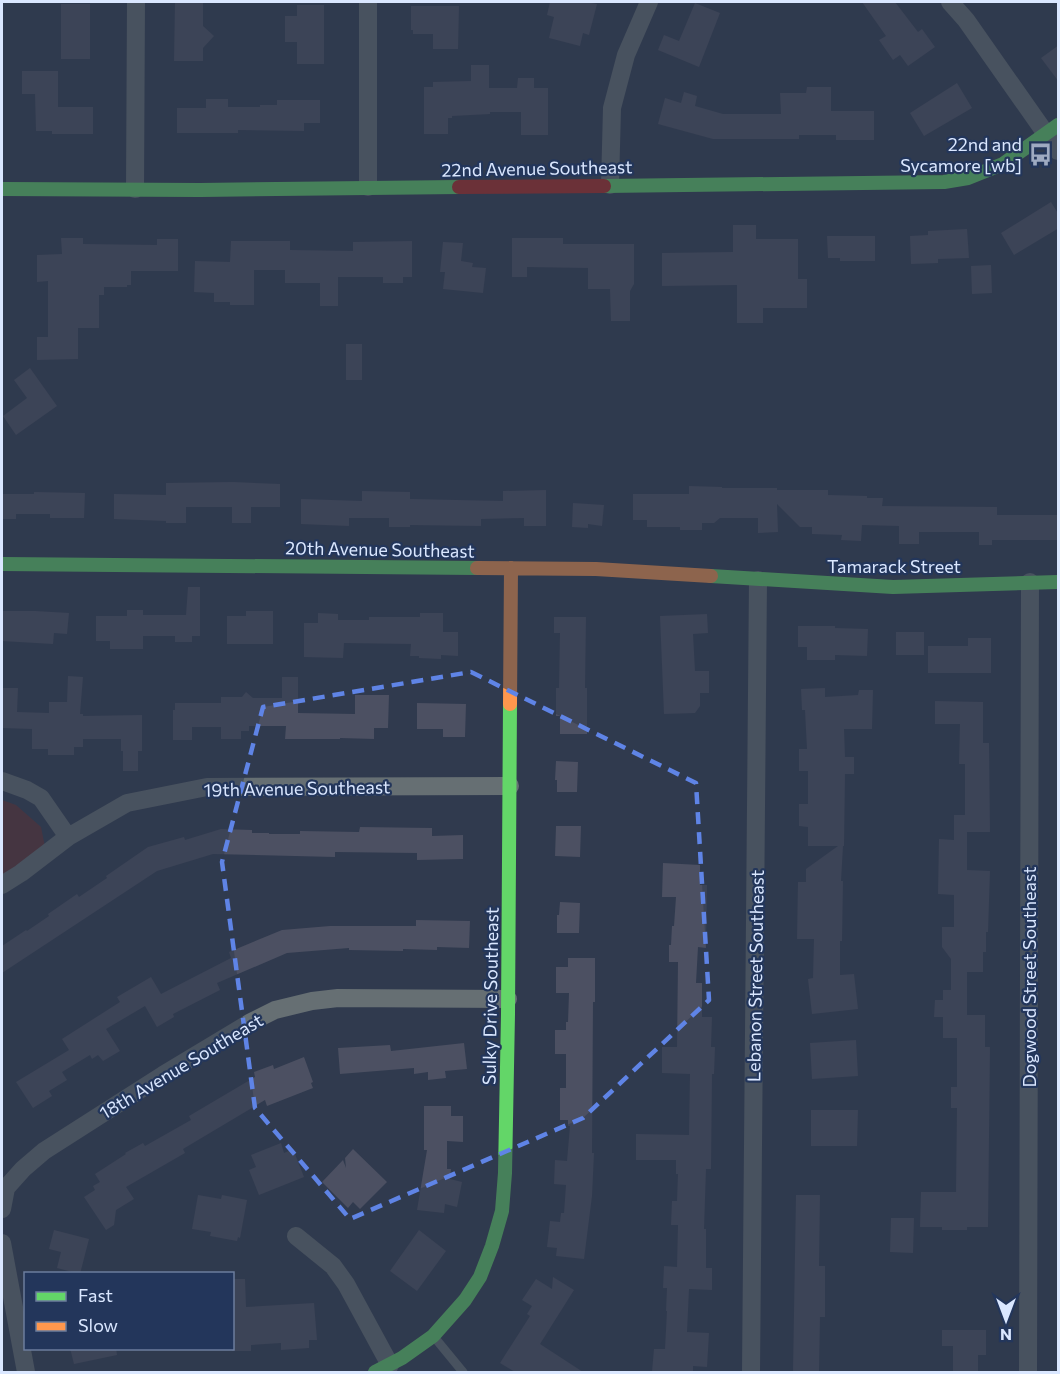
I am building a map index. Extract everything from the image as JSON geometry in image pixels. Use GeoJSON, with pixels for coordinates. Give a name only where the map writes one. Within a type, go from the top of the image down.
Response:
{"type":"FeatureCollection","features":[{"type":"Feature","properties":{"kind":"street"},"geometry":{"type":"LineString","coordinates":[[135,189],[136,2]]}},
{"type":"Feature","properties":{"kind":"street"},"geometry":{"type":"LineString","coordinates":[[368,2],[368,187]]}},
{"type":"Feature","properties":{"kind":"street"},"geometry":{"type":"LineString","coordinates":[[610,185],[612,108],[626,55],[649,2]]}},
{"type":"Feature","properties":{"kind":"street"},"geometry":{"type":"LineString","coordinates":[[951,2],[1053,130],[1059,151]]}},
{"type":"Feature","properties":{"kind":"street","name":"22nd Avenue Southeast"},"geometry":{"type":"LineString","coordinates":[[2,189],[944,182],[968,178],[1003,164],[1053,130]]}},
{"type":"Feature","properties":{"kind":"street","name":"20th Avenue Southeast"},"geometry":{"type":"LineString","coordinates":[[2,564],[596,569],[758,580]]}},
{"type":"Feature","properties":{"kind":"street","name":"Sulky Drive Southeast"},"geometry":{"type":"LineString","coordinates":[[383,1369],[433,1336],[465,1300],[480,1277],[502,1210],[505,1173],[508,999],[511,568]]}},
{"type":"Feature","properties":{"kind":"street","name":"Tamarack Street"},"geometry":{"type":"LineString","coordinates":[[758,580],[893,587],[1059,582]]}},
{"type":"Feature","properties":{"kind":"street","name":"Lebanon Street Southeast"},"geometry":{"type":"LineString","coordinates":[[751,1372],[758,580]]}},
{"type":"Feature","properties":{"kind":"street","name":"Dogwood Street Southeast"},"geometry":{"type":"LineString","coordinates":[[1028,1372],[1030,582]]}},
{"type":"Feature","properties":{"kind":"street"},"geometry":{"type":"LineString","coordinates":[[2,781],[41,798],[68,837]]}},
{"type":"Feature","properties":{"kind":"street","name":"19th Avenue Southeast"},"geometry":{"type":"LineString","coordinates":[[2,885],[68,837],[127,803],[207,787],[510,786]]}},
{"type":"Feature","properties":{"kind":"street","name":"18th Avenue Southeast"},"geometry":{"type":"LineString","coordinates":[[2,1209],[6,1188],[44,1150],[163,1075],[275,1010],[312,1001],[338,998],[508,999]]}},
{"type":"Feature","properties":{"kind":"street"},"geometry":{"type":"LineString","coordinates":[[296,1236],[333,1266],[345,1284],[383,1369]]}},
{"type":"Feature","properties":{"kind":"street"},"geometry":{"type":"LineString","coordinates":[[2,1243],[26,1372]]}},
{"type":"Feature","properties":{"kind":"lane"},"geometry":{"type":"LineString","coordinates":[[433,1336],[463,1372]]}},
{"type":"Feature","properties":{"kind":"highlighted area"},"geometry":{"type":"Polygon","coordinates":[[[471,672],[696,783],[709,1000],[583,1118],[350,1219],[255,1108],[222,862],[263,707],[471,672]]]}},
{"type":"Feature","properties":{"kind":"shaded area"},"geometry":{"type":"Polygon","coordinates":[[[2,800],[16,805],[41,827],[45,847],[2,879],[2,800]]]}},
{"type":"Feature","properties":{"kind":"building"},"geometry":{"type":"Polygon","coordinates":[[[175,2],[203,2],[203,26],[214,36],[203,48],[203,61],[174,61],[175,2]]]}},
{"type":"Feature","properties":{"kind":"building"},"geometry":{"type":"Polygon","coordinates":[[[550,2],[597,4],[589,35],[583,33],[580,46],[549,38],[554,17],[547,15],[550,2]]]}},
{"type":"Feature","properties":{"kind":"building"},"geometry":{"type":"Polygon","coordinates":[[[862,2],[895,2],[918,32],[922,29],[935,47],[908,66],[900,55],[893,60],[879,40],[886,36],[862,2]]]}},
{"type":"Feature","properties":{"kind":"building"},"geometry":{"type":"Polygon","coordinates":[[[695,3],[720,13],[699,67],[658,50],[664,35],[679,41],[695,3]]]}},
{"type":"Feature","properties":{"kind":"building"},"geometry":{"type":"Polygon","coordinates":[[[61,4],[90,4],[90,59],[61,59],[61,4]]]}},
{"type":"Feature","properties":{"kind":"building"},"geometry":{"type":"Polygon","coordinates":[[[297,5],[324,5],[324,64],[297,64],[297,42],[285,42],[285,16],[297,16],[297,5]]]}},
{"type":"Feature","properties":{"kind":"building"},"geometry":{"type":"Polygon","coordinates":[[[411,6],[459,6],[458,49],[433,49],[433,34],[413,34],[411,6]]]}},
{"type":"Feature","properties":{"kind":"building"},"geometry":{"type":"Polygon","coordinates":[[[1059,45],[1059,82],[1041,58],[1059,45]]]}},
{"type":"Feature","properties":{"kind":"building"},"geometry":{"type":"Polygon","coordinates":[[[471,65],[489,65],[489,88],[517,88],[518,78],[534,78],[534,88],[548,88],[548,135],[521,135],[521,112],[452,116],[448,118],[448,134],[424,134],[424,87],[433,87],[433,82],[471,81],[471,65]]]}},
{"type":"Feature","properties":{"kind":"building"},"geometry":{"type":"Polygon","coordinates":[[[22,71],[58,71],[58,107],[93,107],[93,134],[52,134],[52,131],[36,131],[35,94],[22,94],[22,71]]]}},
{"type":"Feature","properties":{"kind":"building"},"geometry":{"type":"Polygon","coordinates":[[[957,83],[972,108],[924,136],[910,113],[957,83]]]}},
{"type":"Feature","properties":{"kind":"building"},"geometry":{"type":"Polygon","coordinates":[[[807,87],[831,87],[831,111],[874,111],[874,140],[836,140],[836,135],[799,135],[799,139],[713,139],[658,124],[665,98],[681,103],[684,92],[697,96],[695,106],[723,114],[781,114],[780,93],[806,93],[807,87]]]}},
{"type":"Feature","properties":{"kind":"building"},"geometry":{"type":"Polygon","coordinates":[[[206,99],[228,99],[228,107],[277,105],[277,100],[320,100],[320,123],[304,123],[304,131],[238,130],[238,133],[177,133],[177,108],[206,108],[206,99]]]}},
{"type":"Feature","properties":{"kind":"building"},"geometry":{"type":"Polygon","coordinates":[[[1051,202],[1059,215],[1059,228],[1014,255],[1001,233],[1051,202]]]}},
{"type":"Feature","properties":{"kind":"building"},"geometry":{"type":"Polygon","coordinates":[[[733,225],[756,225],[756,239],[798,239],[798,279],[807,279],[807,308],[763,308],[763,323],[737,323],[737,285],[662,286],[662,253],[733,252],[733,225]]]}},
{"type":"Feature","properties":{"kind":"building"},"geometry":{"type":"Polygon","coordinates":[[[967,229],[969,258],[938,259],[938,263],[911,264],[910,236],[928,235],[928,231],[967,229]]]}},
{"type":"Feature","properties":{"kind":"building"},"geometry":{"type":"Polygon","coordinates":[[[827,236],[875,236],[875,261],[840,261],[840,258],[828,258],[827,236]]]}},
{"type":"Feature","properties":{"kind":"building"},"geometry":{"type":"Polygon","coordinates":[[[61,238],[83,238],[83,244],[157,245],[157,239],[178,239],[178,271],[131,271],[131,285],[104,287],[104,295],[99,295],[99,328],[78,328],[78,359],[37,360],[37,337],[48,337],[48,281],[37,282],[37,255],[62,254],[61,238]]]}},
{"type":"Feature","properties":{"kind":"building"},"geometry":{"type":"Polygon","coordinates":[[[512,238],[563,238],[563,244],[634,244],[634,284],[630,291],[630,321],[611,321],[610,289],[588,289],[588,268],[527,267],[527,277],[512,277],[512,238]]]}},
{"type":"Feature","properties":{"kind":"building"},"geometry":{"type":"Polygon","coordinates":[[[231,241],[290,241],[290,250],[353,251],[353,242],[412,241],[412,277],[403,277],[403,283],[383,283],[383,277],[338,277],[338,306],[320,306],[320,283],[285,283],[285,270],[254,270],[254,305],[214,302],[214,293],[194,292],[195,261],[230,262],[231,241]]]}},
{"type":"Feature","properties":{"kind":"building"},"geometry":{"type":"Polygon","coordinates":[[[443,242],[463,243],[461,261],[473,263],[472,267],[486,268],[483,293],[443,289],[445,272],[440,272],[443,242]]]}},
{"type":"Feature","properties":{"kind":"building"},"geometry":{"type":"Polygon","coordinates":[[[991,265],[992,293],[972,294],[971,266],[991,265]]]}},
{"type":"Feature","properties":{"kind":"building"},"geometry":{"type":"Polygon","coordinates":[[[346,344],[362,344],[362,380],[346,380],[346,344]]]}},
{"type":"Feature","properties":{"kind":"building"},"geometry":{"type":"Polygon","coordinates":[[[30,368],[57,406],[16,435],[3,416],[27,398],[14,380],[30,368]]]}},
{"type":"Feature","properties":{"kind":"building"},"geometry":{"type":"Polygon","coordinates":[[[166,483],[280,484],[280,507],[251,507],[251,523],[232,523],[232,507],[186,507],[186,523],[114,519],[114,494],[166,495],[166,483]]]}},
{"type":"Feature","properties":{"kind":"building"},"geometry":{"type":"Polygon","coordinates":[[[689,486],[828,490],[828,495],[883,498],[882,506],[997,507],[997,515],[1059,515],[1059,540],[992,540],[992,545],[979,545],[979,532],[919,532],[919,544],[899,544],[899,526],[862,525],[861,541],[841,540],[842,535],[812,534],[812,527],[800,527],[777,504],[778,532],[758,533],[758,518],[720,518],[714,523],[702,523],[702,530],[647,527],[647,520],[633,520],[633,494],[689,494],[689,486]]]}},
{"type":"Feature","properties":{"kind":"building"},"geometry":{"type":"Polygon","coordinates":[[[546,490],[546,526],[524,526],[524,518],[481,519],[481,526],[389,527],[389,518],[349,518],[349,526],[301,524],[301,499],[362,501],[362,491],[410,492],[410,499],[503,501],[503,491],[546,490]]]}},
{"type":"Feature","properties":{"kind":"building"},"geometry":{"type":"Polygon","coordinates":[[[34,492],[85,493],[84,518],[50,518],[50,514],[16,514],[16,519],[2,519],[2,494],[34,494],[34,492]]]}},
{"type":"Feature","properties":{"kind":"building"},"geometry":{"type":"Polygon","coordinates":[[[573,503],[604,505],[602,526],[588,524],[588,528],[572,527],[573,503]]]}},
{"type":"Feature","properties":{"kind":"building"},"geometry":{"type":"Polygon","coordinates":[[[188,587],[200,587],[200,636],[192,636],[192,642],[175,642],[175,636],[143,636],[143,649],[110,649],[110,641],[96,641],[96,616],[127,616],[127,610],[143,610],[143,615],[186,615],[188,587]]]}},
{"type":"Feature","properties":{"kind":"building"},"geometry":{"type":"Polygon","coordinates":[[[2,611],[69,613],[67,634],[54,633],[53,644],[2,641],[2,611]]]}},
{"type":"Feature","properties":{"kind":"building"},"geometry":{"type":"Polygon","coordinates":[[[246,611],[273,611],[273,644],[227,644],[227,616],[246,616],[246,611]]]}},
{"type":"Feature","properties":{"kind":"building"},"geometry":{"type":"Polygon","coordinates":[[[318,613],[338,614],[338,620],[369,620],[369,617],[420,617],[420,613],[443,613],[443,632],[458,632],[458,656],[441,655],[441,659],[410,656],[411,644],[344,643],[343,658],[304,657],[304,623],[318,623],[318,613]]]}},
{"type":"Feature","properties":{"kind":"building"},"geometry":{"type":"Polygon","coordinates":[[[707,614],[708,633],[693,634],[695,671],[709,671],[709,693],[700,693],[700,706],[695,713],[664,714],[660,616],[707,614]]]}},
{"type":"Feature","properties":{"kind":"building"},"geometry":{"type":"Polygon","coordinates":[[[554,617],[586,617],[587,734],[560,734],[560,716],[556,716],[556,688],[559,688],[560,633],[554,633],[554,617]]]}},
{"type":"Feature","properties":{"kind":"building"},"geometry":{"type":"Polygon","coordinates":[[[798,626],[868,629],[867,656],[835,655],[835,660],[807,660],[807,647],[798,647],[798,626]]]}},
{"type":"Feature","properties":{"kind":"building"},"geometry":{"type":"Polygon","coordinates":[[[896,632],[924,632],[924,655],[896,655],[896,632]]]}},
{"type":"Feature","properties":{"kind":"building"},"geometry":{"type":"Polygon","coordinates":[[[968,638],[991,638],[991,673],[928,673],[928,646],[968,646],[968,638]]]}},
{"type":"Feature","properties":{"kind":"building"},"geometry":{"type":"Polygon","coordinates":[[[68,676],[83,677],[80,714],[83,716],[142,715],[142,751],[138,751],[138,771],[123,771],[121,739],[83,739],[83,747],[74,747],[74,755],[48,755],[48,749],[32,749],[32,729],[2,728],[2,688],[18,688],[17,712],[49,713],[49,702],[67,702],[68,676]]]}},
{"type":"Feature","properties":{"kind":"building"},"geometry":{"type":"Polygon","coordinates":[[[282,677],[298,677],[298,713],[355,714],[355,695],[389,695],[388,728],[374,728],[374,739],[285,739],[286,726],[249,726],[249,731],[241,731],[241,739],[221,739],[221,727],[192,727],[192,740],[173,740],[175,703],[221,703],[221,697],[242,697],[246,692],[253,698],[282,698],[282,677]]]}},
{"type":"Feature","properties":{"kind":"building"},"geometry":{"type":"Polygon","coordinates":[[[825,688],[825,697],[858,695],[859,690],[873,690],[872,729],[844,729],[845,757],[854,757],[854,774],[845,774],[840,975],[854,974],[858,1009],[812,1014],[808,979],[813,978],[814,939],[797,939],[798,882],[806,882],[806,869],[838,846],[808,846],[808,827],[799,826],[799,804],[808,804],[808,771],[799,771],[799,749],[807,749],[805,710],[802,710],[801,689],[825,688]]]}},
{"type":"Feature","properties":{"kind":"building"},"geometry":{"type":"Polygon","coordinates":[[[935,701],[983,702],[983,743],[989,743],[990,832],[967,832],[967,870],[990,871],[988,932],[986,932],[986,952],[983,952],[983,972],[967,972],[967,1015],[985,1015],[985,1047],[990,1047],[988,1227],[967,1227],[967,1230],[920,1227],[921,1192],[956,1192],[957,1108],[951,1108],[951,1087],[957,1087],[957,1038],[943,1038],[943,1017],[934,1017],[935,1000],[943,1000],[943,990],[951,990],[951,959],[942,947],[942,927],[954,927],[954,895],[938,894],[939,839],[954,840],[954,815],[965,815],[965,764],[959,764],[960,724],[935,724],[935,701]]]}},
{"type":"Feature","properties":{"kind":"building"},"geometry":{"type":"Polygon","coordinates":[[[417,703],[466,704],[465,737],[443,737],[443,729],[417,729],[417,703]]]}},
{"type":"Feature","properties":{"kind":"building"},"geometry":{"type":"Polygon","coordinates":[[[556,761],[578,762],[577,792],[557,792],[556,761]]]}},
{"type":"Feature","properties":{"kind":"building"},"geometry":{"type":"Polygon","coordinates":[[[556,826],[581,826],[580,857],[555,856],[556,826]]]}},
{"type":"Feature","properties":{"kind":"building"},"geometry":{"type":"Polygon","coordinates":[[[360,827],[432,828],[432,836],[463,835],[463,859],[417,860],[417,853],[335,852],[335,857],[213,854],[157,871],[2,973],[2,946],[49,916],[48,914],[77,894],[79,897],[148,847],[184,837],[185,840],[221,829],[252,830],[252,833],[300,834],[300,831],[359,832],[360,827]]]}},
{"type":"Feature","properties":{"kind":"building"},"geometry":{"type":"Polygon","coordinates":[[[663,863],[700,865],[700,885],[707,885],[706,948],[698,947],[696,983],[702,983],[702,1017],[712,1017],[711,1047],[715,1047],[714,1074],[712,1074],[711,1169],[706,1169],[704,1229],[706,1229],[706,1268],[712,1268],[712,1290],[689,1289],[687,1332],[709,1333],[707,1367],[693,1366],[693,1372],[652,1372],[654,1349],[665,1349],[667,1288],[663,1288],[664,1266],[677,1267],[678,1225],[671,1225],[672,1201],[677,1201],[678,1174],[676,1174],[676,1160],[636,1160],[636,1134],[689,1135],[690,1074],[662,1073],[662,1047],[677,1047],[678,962],[669,962],[669,945],[671,945],[672,926],[674,926],[676,897],[662,897],[663,863]]]}},
{"type":"Feature","properties":{"kind":"building"},"geometry":{"type":"Polygon","coordinates":[[[560,902],[580,903],[579,933],[557,933],[560,902]]]}},
{"type":"Feature","properties":{"kind":"building"},"geometry":{"type":"Polygon","coordinates":[[[416,920],[470,921],[469,948],[437,947],[437,950],[403,949],[403,951],[349,950],[349,948],[287,953],[217,983],[220,990],[173,1014],[174,1017],[157,1027],[145,1006],[106,1029],[120,1051],[103,1061],[98,1055],[92,1059],[90,1055],[62,1072],[67,1080],[49,1091],[52,1096],[33,1108],[16,1082],[69,1050],[62,1039],[120,1002],[117,997],[151,977],[161,994],[231,958],[229,952],[282,930],[330,926],[416,926],[416,920]]]}},
{"type":"Feature","properties":{"kind":"building"},"geometry":{"type":"Polygon","coordinates":[[[568,958],[595,958],[592,1153],[594,1153],[592,1196],[584,1259],[556,1256],[557,1248],[547,1247],[550,1221],[560,1222],[561,1213],[564,1213],[566,1185],[554,1184],[555,1160],[567,1161],[570,1126],[568,1126],[568,1120],[560,1120],[560,1088],[566,1088],[566,1054],[555,1054],[555,1030],[566,1030],[566,1022],[568,1022],[569,993],[556,993],[556,967],[568,967],[568,958]]]}},
{"type":"Feature","properties":{"kind":"building"},"geometry":{"type":"Polygon","coordinates":[[[856,1040],[858,1076],[812,1079],[810,1043],[856,1040]]]}},
{"type":"Feature","properties":{"kind":"building"},"geometry":{"type":"Polygon","coordinates":[[[464,1043],[467,1069],[445,1071],[446,1078],[428,1080],[428,1072],[414,1074],[414,1068],[340,1074],[338,1048],[390,1045],[391,1051],[464,1043]]]}},
{"type":"Feature","properties":{"kind":"building"},"geometry":{"type":"Polygon","coordinates":[[[304,1057],[313,1088],[267,1106],[265,1100],[183,1149],[185,1153],[126,1187],[134,1199],[116,1210],[114,1225],[106,1230],[84,1197],[95,1190],[93,1186],[100,1182],[95,1174],[125,1153],[143,1143],[145,1146],[191,1120],[189,1116],[255,1077],[254,1072],[273,1065],[274,1069],[304,1057]]]}},
{"type":"Feature","properties":{"kind":"building"},"geometry":{"type":"Polygon","coordinates":[[[424,1106],[451,1106],[451,1116],[463,1116],[463,1142],[447,1141],[447,1169],[451,1169],[450,1179],[462,1182],[457,1207],[445,1204],[444,1213],[417,1210],[427,1150],[424,1150],[424,1106]]]}},
{"type":"Feature","properties":{"kind":"building"},"geometry":{"type":"Polygon","coordinates":[[[811,1110],[858,1110],[857,1146],[811,1146],[811,1110]]]}},
{"type":"Feature","properties":{"kind":"building"},"geometry":{"type":"Polygon","coordinates":[[[281,1143],[284,1153],[293,1149],[304,1177],[259,1195],[249,1170],[256,1167],[251,1155],[281,1143]]]}},
{"type":"Feature","properties":{"kind":"building"},"geometry":{"type":"Polygon","coordinates":[[[353,1149],[387,1182],[360,1209],[353,1202],[348,1208],[322,1182],[343,1160],[346,1168],[345,1158],[353,1149]]]}},
{"type":"Feature","properties":{"kind":"building"},"geometry":{"type":"Polygon","coordinates":[[[198,1195],[221,1199],[222,1195],[247,1200],[240,1238],[238,1237],[237,1241],[210,1236],[211,1232],[192,1229],[198,1195]]]}},
{"type":"Feature","properties":{"kind":"building"},"geometry":{"type":"Polygon","coordinates":[[[796,1195],[820,1195],[819,1266],[825,1266],[825,1317],[820,1317],[819,1372],[793,1372],[796,1195]]]}},
{"type":"Feature","properties":{"kind":"building"},"geometry":{"type":"Polygon","coordinates":[[[891,1218],[914,1218],[913,1253],[890,1252],[891,1218]]]}},
{"type":"Feature","properties":{"kind":"building"},"geometry":{"type":"Polygon","coordinates":[[[54,1230],[89,1239],[81,1272],[57,1268],[61,1252],[49,1249],[54,1230]]]}},
{"type":"Feature","properties":{"kind":"building"},"geometry":{"type":"Polygon","coordinates":[[[419,1230],[446,1251],[417,1291],[390,1271],[419,1230]]]}},
{"type":"Feature","properties":{"kind":"building"},"geometry":{"type":"Polygon","coordinates":[[[553,1277],[574,1290],[540,1344],[583,1372],[515,1372],[500,1363],[530,1316],[527,1314],[532,1306],[522,1300],[536,1279],[552,1289],[553,1277]]]}},
{"type":"Feature","properties":{"kind":"building"},"geometry":{"type":"Polygon","coordinates":[[[234,1279],[245,1279],[246,1307],[314,1303],[317,1340],[309,1340],[309,1348],[281,1350],[281,1343],[251,1345],[251,1351],[232,1351],[234,1350],[234,1279]]]}},
{"type":"Feature","properties":{"kind":"building"},"geometry":{"type":"Polygon","coordinates":[[[942,1330],[986,1330],[986,1355],[978,1355],[978,1372],[953,1372],[953,1346],[942,1346],[942,1330]]]}},
{"type":"Feature","properties":{"kind":"building"},"geometry":{"type":"Polygon","coordinates":[[[70,1350],[116,1350],[117,1355],[74,1364],[70,1350]]]}},
{"type":"Feature","properties":{"kind":"traffic: fast"},"geometry":{"type":"LineString","coordinates":[[604,186],[944,182],[968,178],[1003,164],[1058,125]]}},
{"type":"Feature","properties":{"kind":"traffic: fast"},"geometry":{"type":"LineString","coordinates":[[2,189],[200,190],[459,187]]}},
{"type":"Feature","properties":{"kind":"traffic: fast"},"geometry":{"type":"LineString","coordinates":[[2,564],[477,568]]}},
{"type":"Feature","properties":{"kind":"traffic: fast"},"geometry":{"type":"LineString","coordinates":[[711,576],[893,587],[1058,582]]}},
{"type":"Feature","properties":{"kind":"traffic: fast"},"geometry":{"type":"LineString","coordinates":[[375,1372],[402,1358],[433,1336],[465,1300],[480,1277],[502,1211],[505,1173],[508,1014],[510,704]]}},
{"type":"Feature","properties":{"kind":"traffic: slow"},"geometry":{"type":"LineString","coordinates":[[477,568],[596,569],[711,576]]}},
{"type":"Feature","properties":{"kind":"traffic: slow"},"geometry":{"type":"LineString","coordinates":[[510,704],[511,568]]}},
{"type":"Feature","properties":{"kind":"traffic: jam"},"geometry":{"type":"LineString","coordinates":[[459,187],[604,186]]}},
{"type":"Feature","properties":{"kind":"place","name":"22nd and Sycamore [wb]"},"geometry":{"type":"Point","coordinates":[1040,154]}}]}
